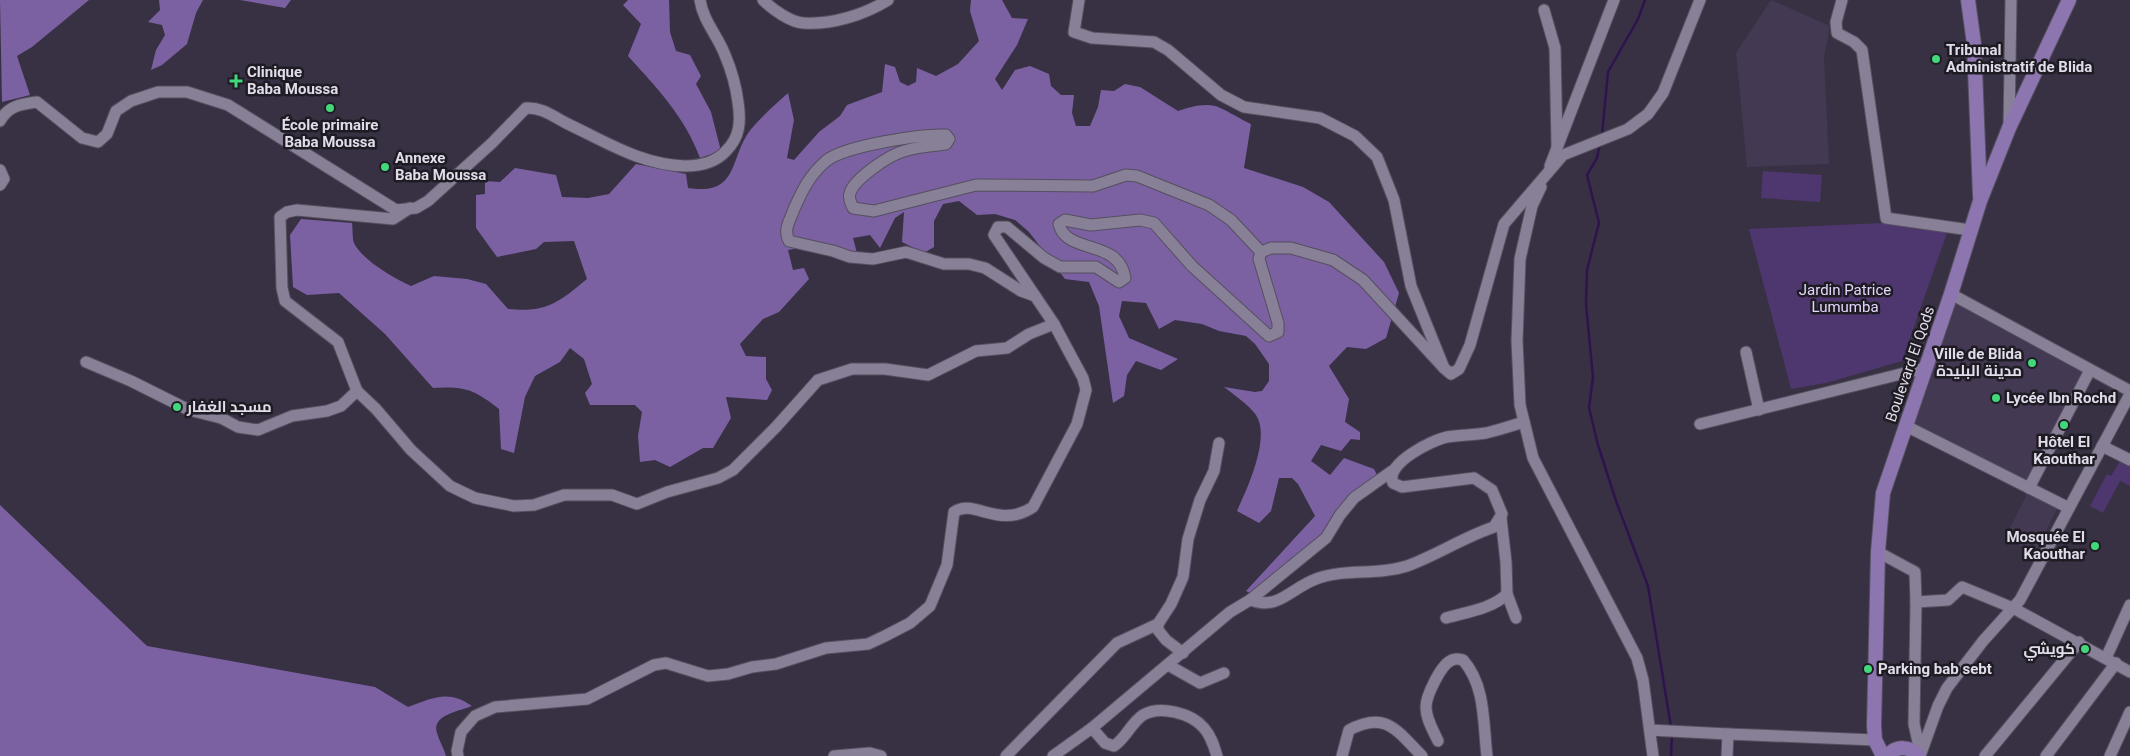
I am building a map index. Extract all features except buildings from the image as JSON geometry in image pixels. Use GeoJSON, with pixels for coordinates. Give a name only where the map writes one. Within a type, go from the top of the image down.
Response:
{"type":"FeatureCollection","features":[{"type":"Feature","properties":{"kind":"main road"},"geometry":{"type":"LineString","coordinates":[[1968,0],[1975,62],[1980,201]]}},
{"type":"Feature","properties":{"kind":"main road","name":"Boulevard El Qods"},"geometry":{"type":"LineString","coordinates":[[1874,740],[1878,552],[1883,493],[1951,294],[1980,201],[2009,128],[2069,0]]}},
{"type":"Feature","properties":{"kind":"main road"},"geometry":{"type":"LineString","coordinates":[[1874,740],[1884,756]]}},
{"type":"Feature","properties":{"kind":"main road"},"geometry":{"type":"LineString","coordinates":[[1888,756],[1898,748],[1907,748],[1920,754]]}},
{"type":"Feature","properties":{"kind":"street"},"geometry":{"type":"LineString","coordinates":[[0,121],[6,111],[22,104],[37,102],[82,138],[98,142],[107,134],[116,111],[131,101],[158,92],[187,92],[228,105],[396,210],[416,208],[428,201],[492,143],[526,108],[543,110],[633,156],[656,163],[696,166],[711,162],[722,156],[735,142],[740,128],[738,102],[725,54],[713,34],[700,0]]}},
{"type":"Feature","properties":{"kind":"street"},"geometry":{"type":"LineString","coordinates":[[763,0],[771,8],[801,23],[832,21],[871,10],[888,0]]}},
{"type":"Feature","properties":{"kind":"street"},"geometry":{"type":"LineString","coordinates":[[1079,0],[1074,32],[1092,38],[1154,42],[1221,95],[1244,107],[1320,118],[1355,136],[1377,158],[1394,200],[1411,286],[1444,368]]}},
{"type":"Feature","properties":{"kind":"street"},"geometry":{"type":"LineString","coordinates":[[458,756],[457,751],[461,732],[475,716],[495,707],[587,699],[654,665],[666,662],[708,676],[728,674],[752,667],[776,664],[826,648],[868,644],[910,623],[930,606],[947,565],[954,512],[960,508],[968,507],[1007,517],[1022,515],[1033,507],[1077,424],[1086,390],[1083,378],[1054,324],[994,235],[998,227],[1006,227],[1044,258],[1060,267],[1096,267],[1119,282],[1125,278],[1124,269],[1115,258],[1102,250],[1074,242],[1061,232],[1059,224],[1065,220],[1091,226],[1140,220],[1154,223],[1192,266],[1269,336],[1278,332],[1278,323],[1259,260],[1262,252],[1271,248],[1291,248],[1333,260],[1363,280],[1444,368],[1451,374],[1459,369],[1470,345],[1504,224],[1548,171],[1560,152],[1614,0]]}},
{"type":"Feature","properties":{"kind":"street"},"geometry":{"type":"LineString","coordinates":[[1560,152],[1628,129],[1648,114],[1662,93],[1700,0]]}},
{"type":"Feature","properties":{"kind":"street"},"geometry":{"type":"LineString","coordinates":[[1842,0],[1836,22],[1837,33],[1854,42],[1862,50],[1886,218],[1970,230]]}},
{"type":"Feature","properties":{"kind":"street"},"geometry":{"type":"LineString","coordinates":[[2009,128],[2011,0]]}},
{"type":"Feature","properties":{"kind":"street"},"geometry":{"type":"LineString","coordinates":[[1544,10],[1555,48],[1558,89],[1555,127],[1560,152]]}},
{"type":"Feature","properties":{"kind":"street"},"geometry":{"type":"LineString","coordinates":[[2010,90],[2016,97],[2024,95]]}},
{"type":"Feature","properties":{"kind":"street"},"geometry":{"type":"LineString","coordinates":[[1035,296],[1021,291],[984,268],[969,264],[944,264],[906,252],[873,259],[850,257],[789,241],[786,228],[800,192],[827,160],[839,154],[877,143],[920,136],[946,135],[949,139],[946,144],[903,151],[886,159],[864,175],[850,191],[849,200],[853,208],[874,211],[976,185],[1093,186],[1126,175],[1137,176],[1209,205],[1231,220],[1262,252]]}},
{"type":"Feature","properties":{"kind":"street"},"geometry":{"type":"LineString","coordinates":[[0,170],[4,179],[0,185]]}},
{"type":"Feature","properties":{"kind":"street"},"geometry":{"type":"LineString","coordinates":[[1548,171],[1532,206],[1520,259],[1517,341],[1520,405],[1533,458],[1637,658],[1644,680],[1653,756]]}},
{"type":"Feature","properties":{"kind":"street"},"geometry":{"type":"LineString","coordinates":[[410,208],[393,219],[297,210],[287,212],[280,217],[282,288],[285,301],[338,342],[356,390],[376,408],[410,450],[450,486],[475,498],[514,506],[534,505],[564,495],[612,495],[637,504],[667,492],[718,478],[733,470],[776,427],[818,380],[852,369],[885,369],[928,375],[976,351],[1007,348],[1029,334],[1054,324]]}},
{"type":"Feature","properties":{"kind":"street"},"geometry":{"type":"LineString","coordinates":[[1920,754],[1947,688],[1983,641],[2020,600],[2130,392],[1951,294]]}},
{"type":"Feature","properties":{"kind":"street"},"geometry":{"type":"LineString","coordinates":[[1746,352],[1759,410]]}},
{"type":"Feature","properties":{"kind":"street"},"geometry":{"type":"LineString","coordinates":[[86,362],[132,381],[189,410],[221,418],[238,427],[258,430],[292,416],[327,411],[342,406],[356,390]]}},
{"type":"Feature","properties":{"kind":"street"},"geometry":{"type":"LineString","coordinates":[[1700,424],[1925,368]]}},
{"type":"Feature","properties":{"kind":"street"},"geometry":{"type":"LineString","coordinates":[[2029,488],[2090,370]]}},
{"type":"Feature","properties":{"kind":"street"},"geometry":{"type":"LineString","coordinates":[[1053,756],[1092,728],[1230,612],[1250,600],[1326,538],[1340,515],[1354,498],[1392,471],[1414,452],[1446,437],[1486,433],[1524,422]]}},
{"type":"Feature","properties":{"kind":"street"},"geometry":{"type":"LineString","coordinates":[[1906,426],[2069,508]]}},
{"type":"Feature","properties":{"kind":"street"},"geometry":{"type":"LineString","coordinates":[[1183,653],[1166,640],[1158,630],[1158,624],[1183,576],[1188,539],[1200,500],[1214,471],[1219,443]]}},
{"type":"Feature","properties":{"kind":"street"},"geometry":{"type":"LineString","coordinates":[[2102,446],[2130,460]]}},
{"type":"Feature","properties":{"kind":"street"},"geometry":{"type":"LineString","coordinates":[[1392,471],[1390,478],[1393,483],[1402,487],[1474,478],[1492,490],[1501,518],[1506,562],[1507,594],[1516,618]]}},
{"type":"Feature","properties":{"kind":"street"},"geometry":{"type":"LineString","coordinates":[[1250,600],[1262,605],[1273,603],[1314,580],[1336,573],[1380,571],[1406,566],[1475,533],[1494,527],[1501,518]]}},
{"type":"Feature","properties":{"kind":"street"},"geometry":{"type":"LineString","coordinates":[[1878,552],[1915,572],[1914,724],[1920,754]]}},
{"type":"Feature","properties":{"kind":"street"},"geometry":{"type":"LineString","coordinates":[[1916,602],[1948,600],[1962,587],[2013,608],[2079,642],[2130,672]]}},
{"type":"Feature","properties":{"kind":"street"},"geometry":{"type":"LineString","coordinates":[[1446,618],[1500,601],[1507,594]]}},
{"type":"Feature","properties":{"kind":"street"},"geometry":{"type":"LineString","coordinates":[[2046,756],[2111,661],[2130,605]]}},
{"type":"Feature","properties":{"kind":"street"},"geometry":{"type":"LineString","coordinates":[[1006,756],[1118,643],[1158,624]]}},
{"type":"Feature","properties":{"kind":"street"},"geometry":{"type":"LineString","coordinates":[[1985,756],[2079,642]]}},
{"type":"Feature","properties":{"kind":"street"},"geometry":{"type":"LineString","coordinates":[[1438,741],[1426,714],[1429,691],[1444,666],[1450,660],[1463,660],[1469,666],[1482,700],[1488,756]]}},
{"type":"Feature","properties":{"kind":"street"},"geometry":{"type":"LineString","coordinates":[[1168,665],[1200,682],[1224,673]]}},
{"type":"Feature","properties":{"kind":"street"},"geometry":{"type":"LineString","coordinates":[[1092,728],[1105,743],[1114,746],[1143,716],[1163,709],[1193,719],[1204,727],[1214,744],[1217,756]]}},
{"type":"Feature","properties":{"kind":"street"},"geometry":{"type":"LineString","coordinates":[[2110,756],[2130,712]]}},
{"type":"Feature","properties":{"kind":"street"},"geometry":{"type":"LineString","coordinates":[[1342,756],[1348,730],[1364,722],[1390,724],[1422,756]]}},
{"type":"Feature","properties":{"kind":"street"},"geometry":{"type":"LineString","coordinates":[[1650,730],[1874,740]]}},
{"type":"Feature","properties":{"kind":"street"},"geometry":{"type":"LineString","coordinates":[[1727,756],[1728,734]]}},
{"type":"Feature","properties":{"kind":"street"},"geometry":{"type":"LineString","coordinates":[[834,756],[870,753],[881,756]]}},
{"type":"Feature","properties":{"kind":"shaded area"},"geometry":{"type":"Polygon","coordinates":[[[0,0],[89,0],[32,47],[17,56],[30,95],[2,102],[0,0]]]}},
{"type":"Feature","properties":{"kind":"shaded area"},"geometry":{"type":"Polygon","coordinates":[[[159,0],[203,0],[196,13],[187,44],[162,65],[151,70],[156,50],[165,35],[162,25],[148,22],[160,10],[159,0]]]}},
{"type":"Feature","properties":{"kind":"shaded area"},"geometry":{"type":"Polygon","coordinates":[[[240,0],[291,0],[285,8],[240,0]]]}},
{"type":"Feature","properties":{"kind":"shaded area"},"geometry":{"type":"Polygon","coordinates":[[[628,0],[669,0],[670,32],[676,51],[690,55],[701,76],[696,84],[711,112],[721,151],[700,158],[694,143],[678,116],[660,92],[628,56],[641,24],[623,5],[628,0]]]}},
{"type":"Feature","properties":{"kind":"shaded area"},"geometry":{"type":"Polygon","coordinates":[[[971,0],[1002,0],[1012,18],[1028,19],[1017,45],[995,79],[1002,90],[1015,70],[1030,66],[1049,74],[1051,86],[1061,95],[1074,95],[1072,113],[1076,126],[1090,126],[1098,107],[1101,90],[1114,91],[1125,84],[1140,87],[1178,111],[1206,105],[1215,106],[1227,111],[1251,124],[1244,168],[1303,187],[1329,202],[1384,262],[1399,293],[1386,338],[1366,349],[1347,347],[1329,366],[1349,399],[1345,422],[1360,432],[1360,440],[1351,439],[1341,451],[1321,445],[1311,461],[1330,475],[1344,458],[1374,469],[1378,477],[1343,502],[1328,526],[1308,550],[1250,593],[1246,591],[1315,516],[1298,484],[1292,478],[1279,478],[1271,511],[1259,523],[1237,511],[1256,463],[1261,437],[1260,425],[1253,411],[1224,387],[1255,392],[1262,391],[1269,381],[1269,364],[1255,344],[1246,336],[1219,331],[1202,324],[1175,320],[1159,329],[1146,303],[1122,301],[1119,316],[1129,338],[1178,359],[1161,370],[1136,361],[1127,375],[1124,396],[1113,403],[1099,306],[1089,282],[1065,279],[1029,232],[1015,220],[995,214],[977,215],[959,201],[943,204],[934,221],[934,247],[924,253],[902,242],[904,212],[895,218],[880,248],[870,235],[853,238],[857,253],[818,245],[788,250],[793,270],[804,268],[809,279],[779,312],[763,319],[740,344],[746,356],[766,357],[766,379],[772,390],[767,400],[726,397],[731,418],[713,448],[703,448],[670,467],[655,460],[640,462],[638,436],[642,412],[635,405],[590,405],[585,393],[592,384],[584,359],[570,348],[560,362],[535,376],[525,397],[514,453],[501,449],[499,409],[490,402],[475,393],[461,388],[433,388],[385,334],[339,293],[307,295],[293,287],[290,235],[301,219],[352,223],[354,243],[364,256],[388,274],[411,286],[434,276],[467,279],[486,284],[508,309],[533,309],[552,304],[587,279],[574,241],[544,242],[536,249],[497,257],[476,228],[476,195],[485,194],[485,181],[500,182],[515,168],[556,175],[562,197],[588,198],[609,194],[636,164],[686,174],[688,188],[705,189],[717,186],[731,172],[745,139],[752,128],[788,93],[794,120],[787,158],[794,160],[819,132],[840,116],[847,105],[882,92],[885,64],[895,67],[900,82],[908,86],[916,82],[917,68],[936,76],[958,64],[979,41],[970,11],[971,0]]]}},
{"type":"Feature","properties":{"kind":"shaded area"},"geometry":{"type":"Polygon","coordinates":[[[1771,0],[1830,26],[1824,57],[1829,164],[1747,167],[1736,53],[1771,0]]]}},
{"type":"Feature","properties":{"kind":"shaded area","name":"Lycée Ibn Rochd"},"geometry":{"type":"Polygon","coordinates":[[[1956,301],[2085,372],[2028,482],[1911,425],[1956,301]]]}},
{"type":"Feature","properties":{"kind":"shaded area"},"geometry":{"type":"Polygon","coordinates":[[[2028,492],[2058,507],[2035,553],[2005,538],[2028,492]]]}},
{"type":"Feature","properties":{"kind":"shaded area"},"geometry":{"type":"Polygon","coordinates":[[[0,505],[147,646],[375,687],[408,707],[433,698],[448,696],[464,701],[472,706],[448,715],[438,722],[436,727],[437,733],[446,756],[0,756],[0,505]]]}},
{"type":"Feature","properties":{"kind":"green space"},"geometry":{"type":"Polygon","coordinates":[[[1763,171],[1822,175],[1820,202],[1761,198],[1763,171]]]}},
{"type":"Feature","properties":{"kind":"green space","name":"Jardin Patrice Lumumba"},"geometry":{"type":"Polygon","coordinates":[[[1883,223],[1948,230],[1902,361],[1826,383],[1791,389],[1749,229],[1883,223]]]}},
{"type":"Feature","properties":{"kind":"green space"},"geometry":{"type":"Polygon","coordinates":[[[2121,459],[2130,464],[2130,486],[2120,481],[2103,513],[2090,506],[2107,474],[2111,476],[2121,459]]]}},
{"type":"Feature","properties":{"kind":"waterway"},"geometry":{"type":"LineString","coordinates":[[1602,135],[1608,72],[1638,19],[1645,0]]}},
{"type":"Feature","properties":{"kind":"waterway"},"geometry":{"type":"LineString","coordinates":[[1600,143],[1597,158],[1587,175],[1599,223],[1587,270],[1586,304],[1593,377],[1589,408],[1598,445],[1616,501],[1648,586],[1671,727]]}},
{"type":"Feature","properties":{"kind":"waterway"},"geometry":{"type":"LineString","coordinates":[[1671,756],[1672,735]]}},
{"type":"Feature","properties":{"kind":"place","name":"Tribunal Administratif de Blida"},"geometry":{"type":"Point","coordinates":[1936,59]}},
{"type":"Feature","properties":{"kind":"place","name":"Clinique Baba Moussa"},"geometry":{"type":"Point","coordinates":[236,81]}},
{"type":"Feature","properties":{"kind":"place","name":"École primaire Baba Moussa"},"geometry":{"type":"Point","coordinates":[330,108]}},
{"type":"Feature","properties":{"kind":"place","name":"Annexe Baba Moussa"},"geometry":{"type":"Point","coordinates":[385,167]}},
{"type":"Feature","properties":{"kind":"place","name":"Ville de Blida مدينة البليدة"},"geometry":{"type":"Point","coordinates":[2032,363]}},
{"type":"Feature","properties":{"kind":"place","name":"Lycée Ibn Rochd"},"geometry":{"type":"Point","coordinates":[1996,398]}},
{"type":"Feature","properties":{"kind":"place","name":"مسجد الغفار"},"geometry":{"type":"Point","coordinates":[177,407]}},
{"type":"Feature","properties":{"kind":"place","name":"Hôtel El Kaouthar"},"geometry":{"type":"Point","coordinates":[2064,425]}},
{"type":"Feature","properties":{"kind":"place","name":"Mosquée El Kaouthar"},"geometry":{"type":"Point","coordinates":[2095,546]}},
{"type":"Feature","properties":{"kind":"place","name":"كويشي"},"geometry":{"type":"Point","coordinates":[2085,649]}},
{"type":"Feature","properties":{"kind":"place","name":"Parking bab sebt"},"geometry":{"type":"Point","coordinates":[1868,669]}}]}
